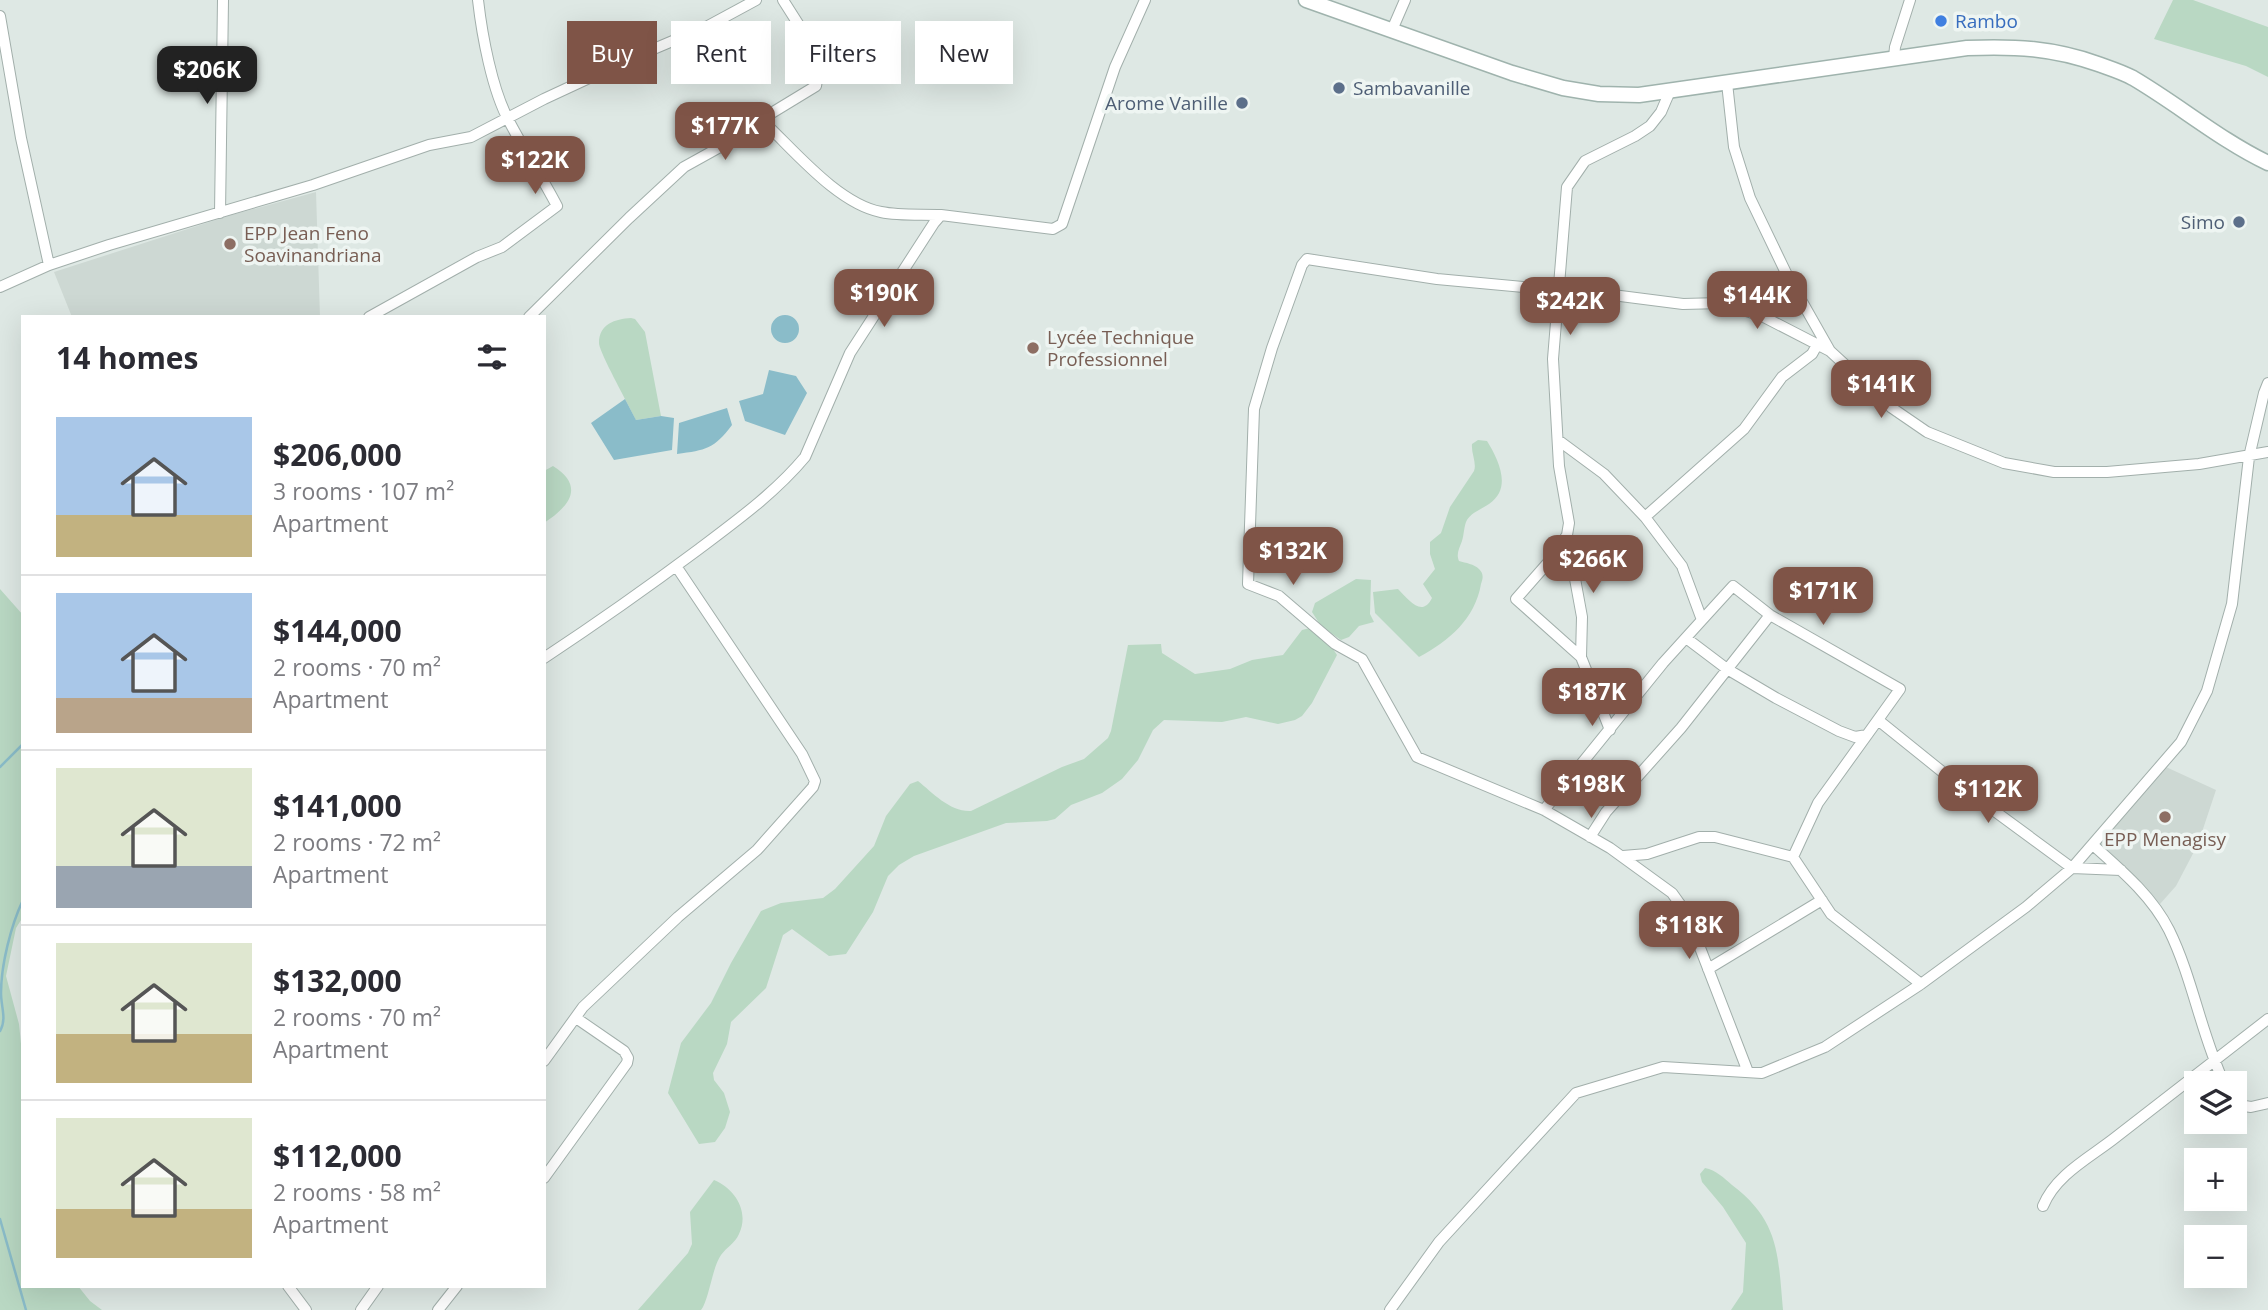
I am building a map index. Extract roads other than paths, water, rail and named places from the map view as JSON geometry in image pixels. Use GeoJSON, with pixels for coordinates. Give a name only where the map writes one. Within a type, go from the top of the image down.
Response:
{"type":"FeatureCollection","features":[{"type":"Feature","properties":{"kind":"main road"},"geometry":{"type":"LineString","coordinates":[[1306,0],[1512,73],[1563,88],[1599,94],[1639,95],[1967,48],[2012,46],[2053,51],[2078,57],[2131,77],[2234,145],[2268,163]]}},
{"type":"Feature","properties":{"kind":"street"},"geometry":{"type":"LineString","coordinates":[[220,213],[223,0]]}},
{"type":"Feature","properties":{"kind":"street"},"geometry":{"type":"LineString","coordinates":[[373,315],[477,257],[502,247],[557,206],[508,119],[491,69],[478,0]]}},
{"type":"Feature","properties":{"kind":"street"},"geometry":{"type":"LineString","coordinates":[[0,287],[49,265],[313,186],[429,145],[471,137],[544,99],[708,26],[756,0]]}},
{"type":"Feature","properties":{"kind":"street"},"geometry":{"type":"LineString","coordinates":[[762,127],[770,114],[816,86],[823,63],[783,0]]}},
{"type":"Feature","properties":{"kind":"street"},"geometry":{"type":"LineString","coordinates":[[531,315],[684,167],[756,127],[769,127],[840,192],[881,212],[941,215],[1053,229],[1062,224],[1115,66],[1145,0]]}},
{"type":"Feature","properties":{"kind":"street"},"geometry":{"type":"LineString","coordinates":[[1392,30],[1405,0]]}},
{"type":"Feature","properties":{"kind":"street"},"geometry":{"type":"LineString","coordinates":[[1894,58],[1910,0]]}},
{"type":"Feature","properties":{"kind":"street"},"geometry":{"type":"LineString","coordinates":[[0,16],[21,138],[49,265]]}},
{"type":"Feature","properties":{"kind":"street"},"geometry":{"type":"LineString","coordinates":[[1727,83],[1734,147],[1750,198],[1788,277],[1830,351]]}},
{"type":"Feature","properties":{"kind":"street"},"geometry":{"type":"LineString","coordinates":[[1610,730],[1581,657],[1582,617],[1567,535],[1569,523],[1559,466],[1553,359],[1567,187],[1585,161],[1650,126],[1661,112],[1670,91]]}},
{"type":"Feature","properties":{"kind":"street"},"geometry":{"type":"LineString","coordinates":[[546,657],[676,566],[748,512],[795,470],[805,457],[850,353],[941,215]]}},
{"type":"Feature","properties":{"kind":"street"},"geometry":{"type":"LineString","coordinates":[[1748,1072],[1687,914],[1672,893],[1622,856],[1544,810],[1417,757],[1362,659],[1335,644],[1279,596],[1248,584],[1254,409],[1272,348],[1302,265],[1307,259],[1437,279],[1558,288],[1684,304],[1721,303],[1762,316],[1830,351],[1892,408],[1927,432],[2004,463],[2054,472],[2108,472],[2199,464],[2268,452]]}},
{"type":"Feature","properties":{"kind":"street"},"geometry":{"type":"LineString","coordinates":[[1645,517],[1744,429],[1782,377],[1812,354],[1817,345]]}},
{"type":"Feature","properties":{"kind":"street"},"geometry":{"type":"LineString","coordinates":[[1390,1310],[1439,1242],[1576,1093],[1663,1067],[1762,1073],[1825,1047],[1920,984],[2026,907],[2072,868],[2180,743],[2207,691],[2232,604],[2249,457],[2268,383]]}},
{"type":"Feature","properties":{"kind":"street"},"geometry":{"type":"LineString","coordinates":[[1558,440],[1604,474],[1645,517],[1682,566],[1702,620]]}},
{"type":"Feature","properties":{"kind":"street"},"geometry":{"type":"LineString","coordinates":[[1567,535],[1552,558],[1516,599],[1581,657]]}},
{"type":"Feature","properties":{"kind":"street"},"geometry":{"type":"LineString","coordinates":[[546,1058],[583,1007],[678,917],[757,850],[813,787],[815,781],[802,754],[676,566]]}},
{"type":"Feature","properties":{"kind":"street"},"geometry":{"type":"LineString","coordinates":[[1544,810],[1663,663],[1733,586],[1770,615],[1900,690],[1818,803],[1793,857]]}},
{"type":"Feature","properties":{"kind":"street"},"geometry":{"type":"LineString","coordinates":[[1590,837],[1606,812],[1681,728],[1770,615]]}},
{"type":"Feature","properties":{"kind":"street"},"geometry":{"type":"LineString","coordinates":[[1686,638],[1727,669],[1839,731],[1855,737],[1867,735]]}},
{"type":"Feature","properties":{"kind":"street"},"geometry":{"type":"LineString","coordinates":[[1878,720],[1955,782],[2072,868],[2121,870]]}},
{"type":"Feature","properties":{"kind":"street"},"geometry":{"type":"LineString","coordinates":[[1622,856],[1647,854],[1699,837],[1715,837],[1793,857],[1831,914],[1920,984]]}},
{"type":"Feature","properties":{"kind":"street"},"geometry":{"type":"LineString","coordinates":[[2093,845],[2121,870],[2156,908],[2169,929],[2219,1071]]}},
{"type":"Feature","properties":{"kind":"street"},"geometry":{"type":"LineString","coordinates":[[1708,969],[1822,900]]}},
{"type":"Feature","properties":{"kind":"street"},"geometry":{"type":"LineString","coordinates":[[546,1175],[628,1058],[624,1051],[576,1018]]}},
{"type":"Feature","properties":{"kind":"street"},"geometry":{"type":"LineString","coordinates":[[2043,1206],[2046,1198],[2063,1178],[2086,1157],[2119,1135],[2268,1019]]}},
{"type":"Feature","properties":{"kind":"street"},"geometry":{"type":"LineString","coordinates":[[2247,1106],[2268,1103]]}},
{"type":"Feature","properties":{"kind":"street"},"geometry":{"type":"LineString","coordinates":[[292,1288],[306,1310]]}},
{"type":"Feature","properties":{"kind":"street"},"geometry":{"type":"LineString","coordinates":[[361,1310],[377,1288]]}},
{"type":"Feature","properties":{"kind":"street"},"geometry":{"type":"LineString","coordinates":[[438,1310],[455,1288]]}},
{"type":"Feature","properties":{"kind":"water"},"geometry":{"type":"Polygon","coordinates":[[[785,315],[795,319],[799,329],[795,339],[785,343],[775,339],[771,329],[775,319],[785,315]]]}},
{"type":"Feature","properties":{"kind":"water"},"geometry":{"type":"Polygon","coordinates":[[[769,370],[796,376],[807,393],[785,435],[745,421],[739,401],[763,394],[769,370]]]}},
{"type":"Feature","properties":{"kind":"water"},"geometry":{"type":"Polygon","coordinates":[[[625,399],[636,420],[661,416],[674,418],[672,450],[614,460],[591,423],[625,399]]]}},
{"type":"Feature","properties":{"kind":"water"},"geometry":{"type":"Polygon","coordinates":[[[727,408],[732,425],[720,439],[709,447],[677,454],[679,423],[727,408]]]}},
{"type":"Feature","properties":{"kind":"waterway"},"geometry":{"type":"LineString","coordinates":[[0,767],[21,746]]}},
{"type":"Feature","properties":{"kind":"waterway"},"geometry":{"type":"LineString","coordinates":[[0,1031],[3,1022],[1,982],[14,921],[21,905]]}},
{"type":"Feature","properties":{"kind":"waterway"},"geometry":{"type":"LineString","coordinates":[[0,1219],[26,1310]]}},
{"type":"Feature","properties":{"kind":"place","name":"Rambo"},"geometry":{"type":"Point","coordinates":[1941,21]}},
{"type":"Feature","properties":{"kind":"place","name":"Sambavanille"},"geometry":{"type":"Point","coordinates":[1339,88]}},
{"type":"Feature","properties":{"kind":"place","name":"Arome Vanille"},"geometry":{"type":"Point","coordinates":[1242,103]}},
{"type":"Feature","properties":{"kind":"place","name":"Simo"},"geometry":{"type":"Point","coordinates":[2239,222]}},
{"type":"Feature","properties":{"kind":"place","name":"EPP Jean Feno Soavinandriana"},"geometry":{"type":"Point","coordinates":[230,244]}},
{"type":"Feature","properties":{"kind":"place","name":"Lycée Technique Professionnel"},"geometry":{"type":"Point","coordinates":[1033,348]}},
{"type":"Feature","properties":{"kind":"place","name":"EPP Menagisy"},"geometry":{"type":"Point","coordinates":[2165,817]}}]}
